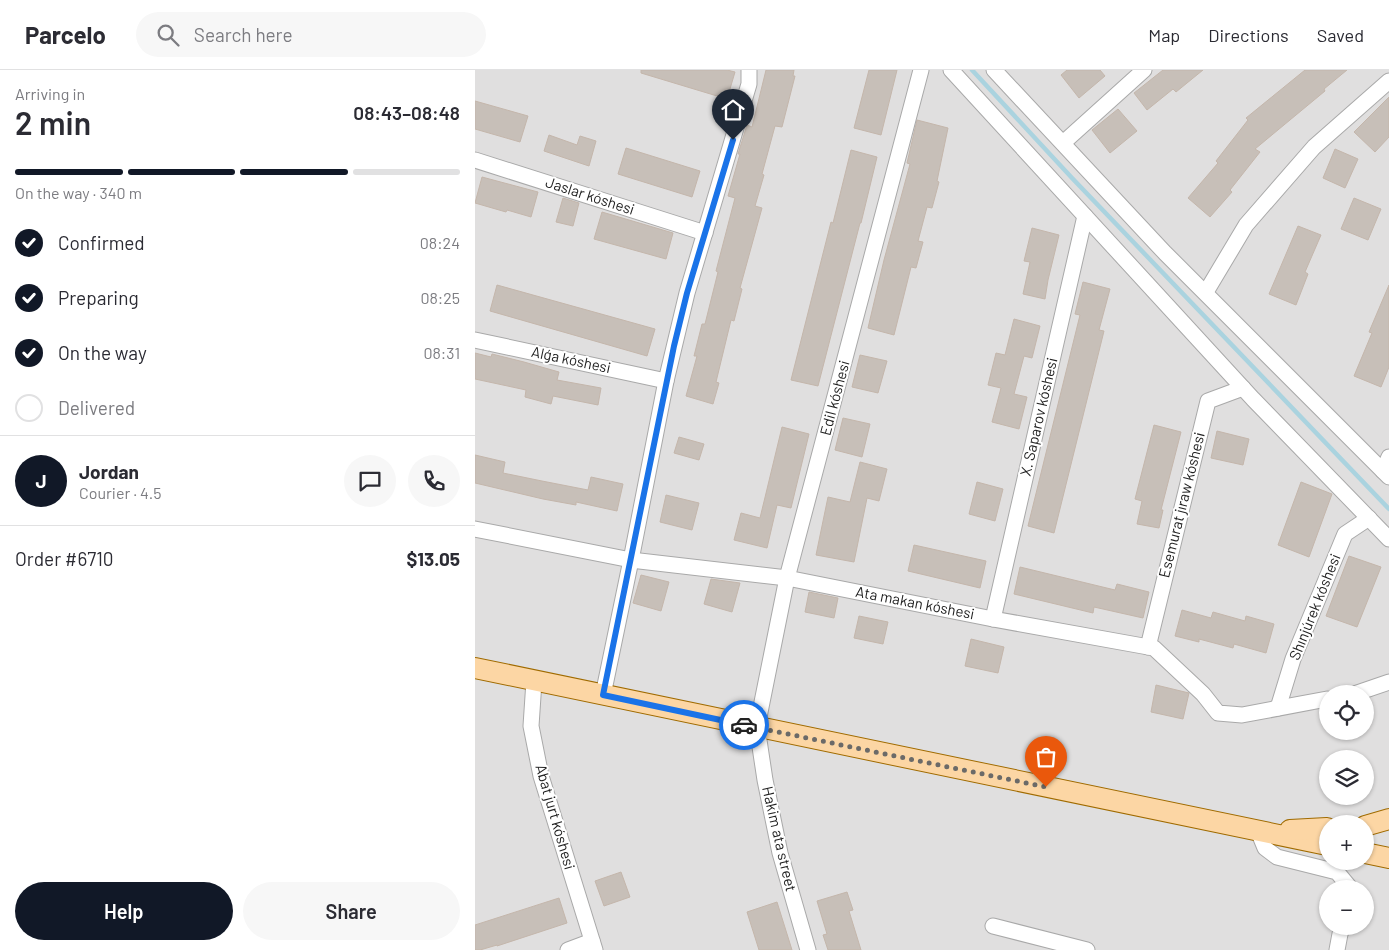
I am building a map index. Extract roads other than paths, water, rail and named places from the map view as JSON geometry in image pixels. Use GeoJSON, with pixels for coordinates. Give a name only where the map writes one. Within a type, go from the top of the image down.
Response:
{"type":"FeatureCollection","features":[{"type":"Feature","properties":{"kind":"main road"},"geometry":{"type":"LineString","coordinates":[[475,668],[1319,843]]}},
{"type":"Feature","properties":{"kind":"main road"},"geometry":{"type":"LineString","coordinates":[[1374,823],[1389,819]]}},
{"type":"Feature","properties":{"kind":"main road"},"geometry":{"type":"LineString","coordinates":[[1258,831],[1319,828]]}},
{"type":"Feature","properties":{"kind":"main road"},"geometry":{"type":"LineString","coordinates":[[1374,855],[1389,858]]}},
{"type":"Feature","properties":{"kind":"street"},"geometry":{"type":"LineString","coordinates":[[603,695],[666,381],[687,293],[749,84],[749,70]]}},
{"type":"Feature","properties":{"kind":"street","name":"Edil kóshesi"},"geometry":{"type":"LineString","coordinates":[[757,727],[787,578],[921,70]]}},
{"type":"Feature","properties":{"kind":"street"},"geometry":{"type":"LineString","coordinates":[[951,70],[1243,388],[1389,539]]}},
{"type":"Feature","properties":{"kind":"street"},"geometry":{"type":"LineString","coordinates":[[994,70],[1165,253],[1386,474]]}},
{"type":"Feature","properties":{"kind":"street"},"geometry":{"type":"LineString","coordinates":[[1063,143],[1144,70]]}},
{"type":"Feature","properties":{"kind":"street"},"geometry":{"type":"LineString","coordinates":[[1206,292],[1246,225],[1313,147],[1389,81]]}},
{"type":"Feature","properties":{"kind":"street","name":"Jaslar kóshesi"},"geometry":{"type":"LineString","coordinates":[[475,160],[705,233]]}},
{"type":"Feature","properties":{"kind":"street","name":"X. Saparov kóshesi"},"geometry":{"type":"LineString","coordinates":[[993,619],[1085,216]]}},
{"type":"Feature","properties":{"kind":"street","name":"Alǵa kóshesi"},"geometry":{"type":"LineString","coordinates":[[475,340],[666,381]]}},
{"type":"Feature","properties":{"kind":"street","name":"Esemurat jıraw kóshesi"},"geometry":{"type":"LineString","coordinates":[[1148,646],[1208,400],[1243,388]]}},
{"type":"Feature","properties":{"kind":"street"},"geometry":{"type":"LineString","coordinates":[[1386,474],[1389,457]]}},
{"type":"Feature","properties":{"kind":"street","name":"Shınjúrek kóshesi"},"geometry":{"type":"LineString","coordinates":[[1278,708],[1293,659],[1345,534],[1369,518]]}},
{"type":"Feature","properties":{"kind":"street","name":"Ata makan kóshesi"},"geometry":{"type":"LineString","coordinates":[[475,529],[631,560],[787,578],[993,619],[1148,646],[1154,648],[1203,694],[1218,713],[1242,714],[1319,700]]}},
{"type":"Feature","properties":{"kind":"street","name":"Abat jurt kóshesi"},"geometry":{"type":"LineString","coordinates":[[533,681],[531,726],[541,776],[594,946]]}},
{"type":"Feature","properties":{"kind":"street"},"geometry":{"type":"LineString","coordinates":[[1374,687],[1389,682]]}},
{"type":"Feature","properties":{"kind":"street","name":"Hakim ata street"},"geometry":{"type":"LineString","coordinates":[[757,727],[765,780],[780,853],[807,950]]}},
{"type":"Feature","properties":{"kind":"street"},"geometry":{"type":"LineString","coordinates":[[1258,831],[1265,848],[1277,857],[1337,872],[1344,880]]}},
{"type":"Feature","properties":{"kind":"street"},"geometry":{"type":"LineString","coordinates":[[993,926],[1087,950]]}},
{"type":"Feature","properties":{"kind":"street"},"geometry":{"type":"LineString","coordinates":[[1337,950],[1339,935]]}},
{"type":"Feature","properties":{"kind":"street"},"geometry":{"type":"LineString","coordinates":[[567,950],[594,946]]}},
{"type":"Feature","properties":{"kind":"waterway"},"geometry":{"type":"LineString","coordinates":[[972,70],[1072,178],[1389,509]]}}]}
